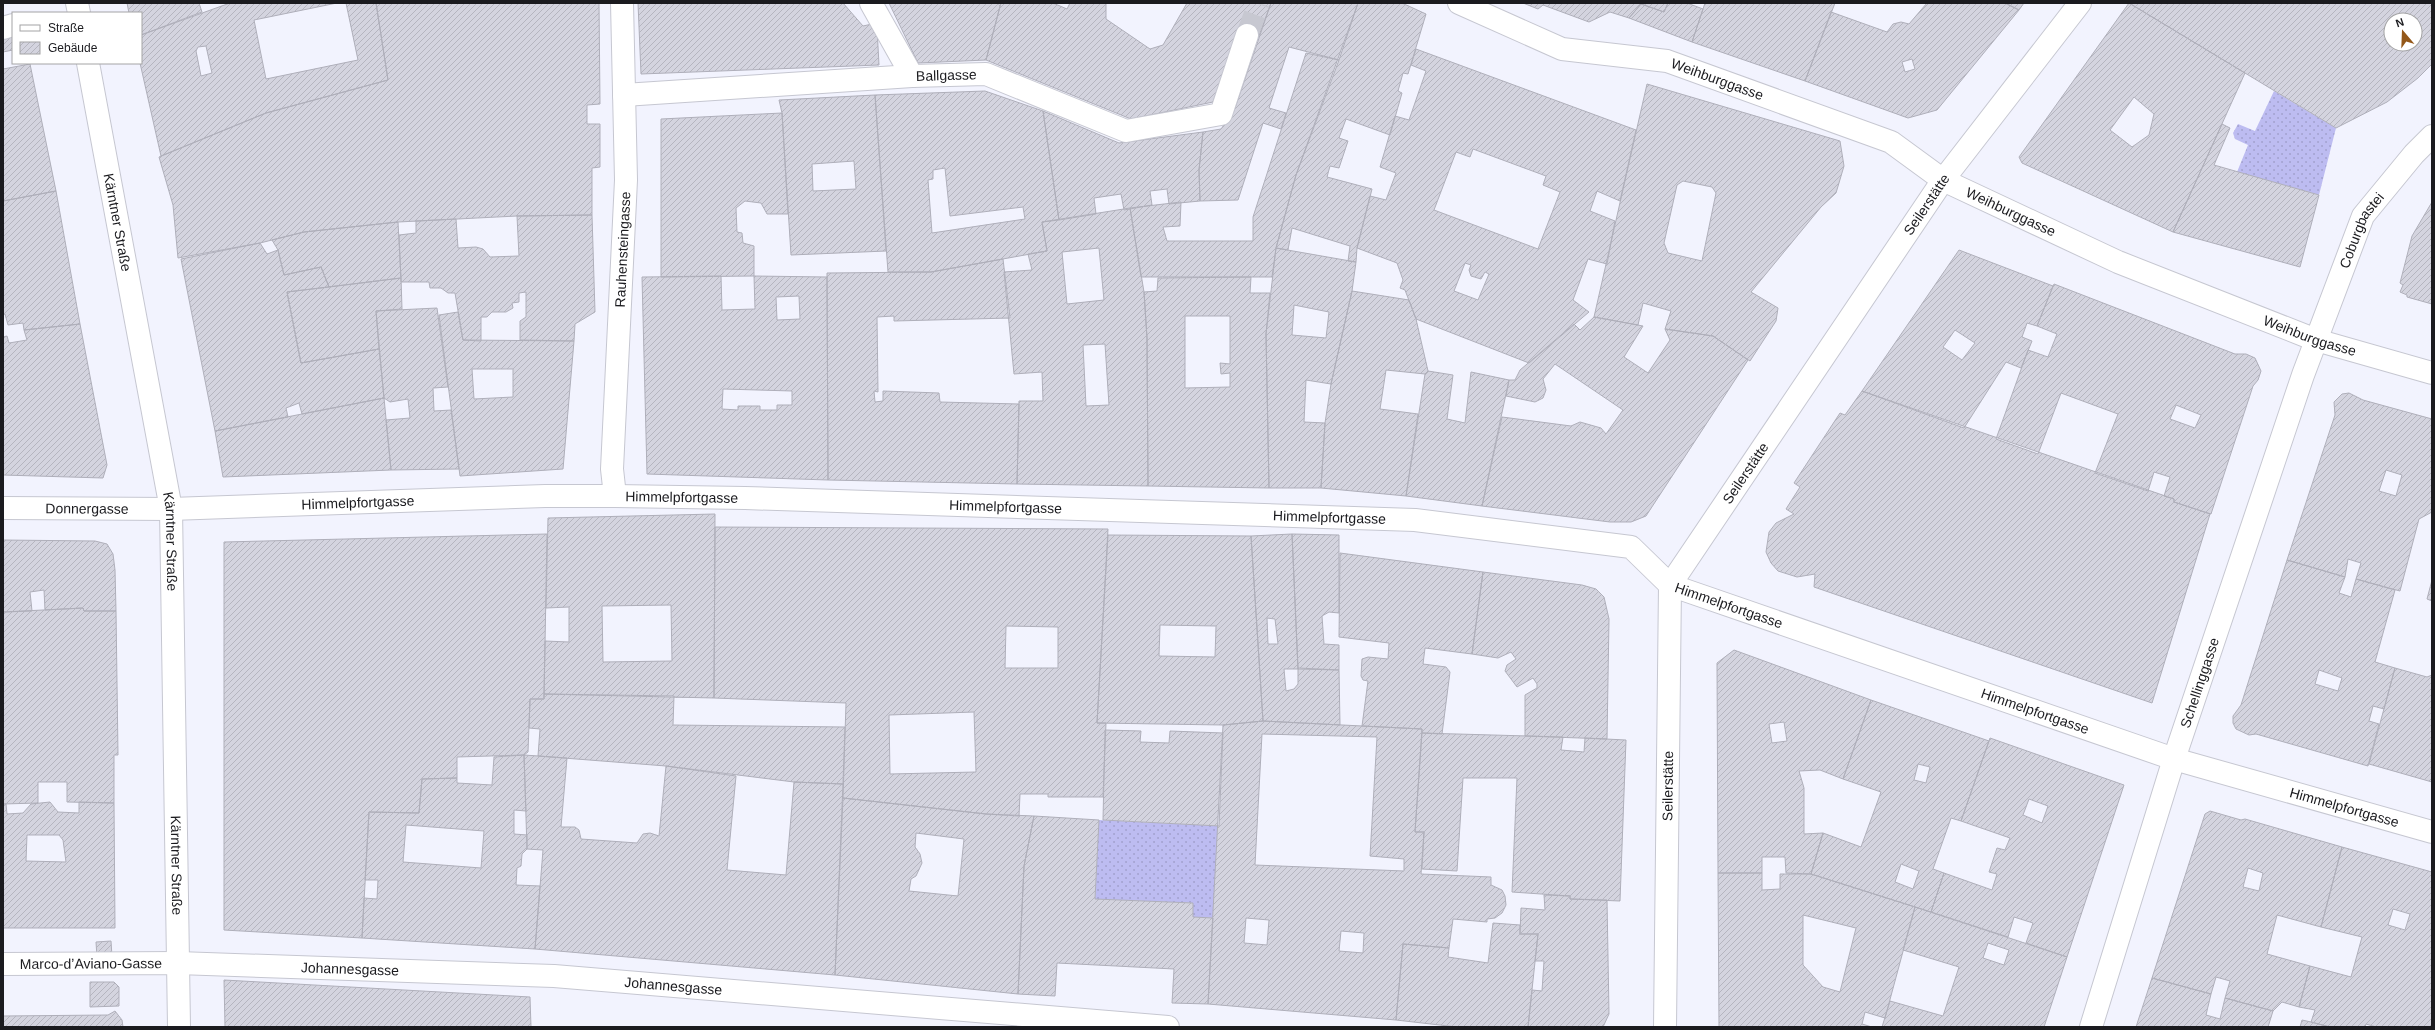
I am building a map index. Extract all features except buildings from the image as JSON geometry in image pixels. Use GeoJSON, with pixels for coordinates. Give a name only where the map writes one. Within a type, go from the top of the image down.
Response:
{"type":"FeatureCollection","features":[{"type":"Feature","properties":{"kind":"street","name":"Rauhensteingasse"},"geometry":{"type":"LineString","coordinates":[[615,496],[612,469],[626,180],[622,3]]}},
{"type":"Feature","properties":{"kind":"street"},"geometry":{"type":"LineString","coordinates":[[871,3],[912,76]]}},
{"type":"Feature","properties":{"kind":"street","name":"Weihburggasse"},"geometry":{"type":"LineString","coordinates":[[1459,3],[1562,49],[1667,61],[1891,142],[1943,180],[2118,262],[2316,340],[2432,373]]}},
{"type":"Feature","properties":{"kind":"street","name":"Seilerstätte"},"geometry":{"type":"LineString","coordinates":[[1665,1027],[1670,585],[1943,180],[2080,3]]}},
{"type":"Feature","properties":{"kind":"street","name":"Ballgasse"},"geometry":{"type":"LineString","coordinates":[[624,95],[912,76],[986,74],[1126,131],[1221,114],[1247,35]]}},
{"type":"Feature","properties":{"kind":"street","name":"Kärntner Straße"},"geometry":{"type":"LineString","coordinates":[[88,64],[171,509],[179,1027]]}},
{"type":"Feature","properties":{"kind":"street","name":"Coburgbastei"},"geometry":{"type":"LineString","coordinates":[[2316,340],[2363,216],[2414,154],[2432,136]]}},
{"type":"Feature","properties":{"kind":"street","name":"Schellinggasse"},"geometry":{"type":"LineString","coordinates":[[2091,1027],[2174,759],[2316,340]]}},
{"type":"Feature","properties":{"kind":"street","name":"Himmelpfortgasse"},"geometry":{"type":"LineString","coordinates":[[171,509],[544,496],[753,498],[1415,520],[1631,548],[1670,585],[2174,759],[2432,832]]}},
{"type":"Feature","properties":{"kind":"street","name":"Donnergasse"},"geometry":{"type":"LineString","coordinates":[[3,508],[171,509]]}},
{"type":"Feature","properties":{"kind":"street","name":"Marco-d’Aviano-Gasse"},"geometry":{"type":"LineString","coordinates":[[3,964],[178,963]]}},
{"type":"Feature","properties":{"kind":"street","name":"Johannesgasse"},"geometry":{"type":"LineString","coordinates":[[178,963],[554,976],[1168,1027]]}},
{"type":"Feature","properties":{"kind":"shaded area"},"geometry":{"type":"Polygon","coordinates":[[[2274,91],[2336,128],[2319,195],[2237,172],[2248,145],[2235,139],[2233,133],[2238,124],[2255,131],[2274,91]]]}},
{"type":"Feature","properties":{"kind":"shaded area"},"geometry":{"type":"Polygon","coordinates":[[[1099,820],[1219,826],[1213,918],[1193,917],[1193,903],[1095,899],[1099,820]]]}},
{"type":"Feature","properties":{"kind":"tunnel"},"geometry":{"type":"LineString","coordinates":[[1247,35],[1259,3]]}}]}
